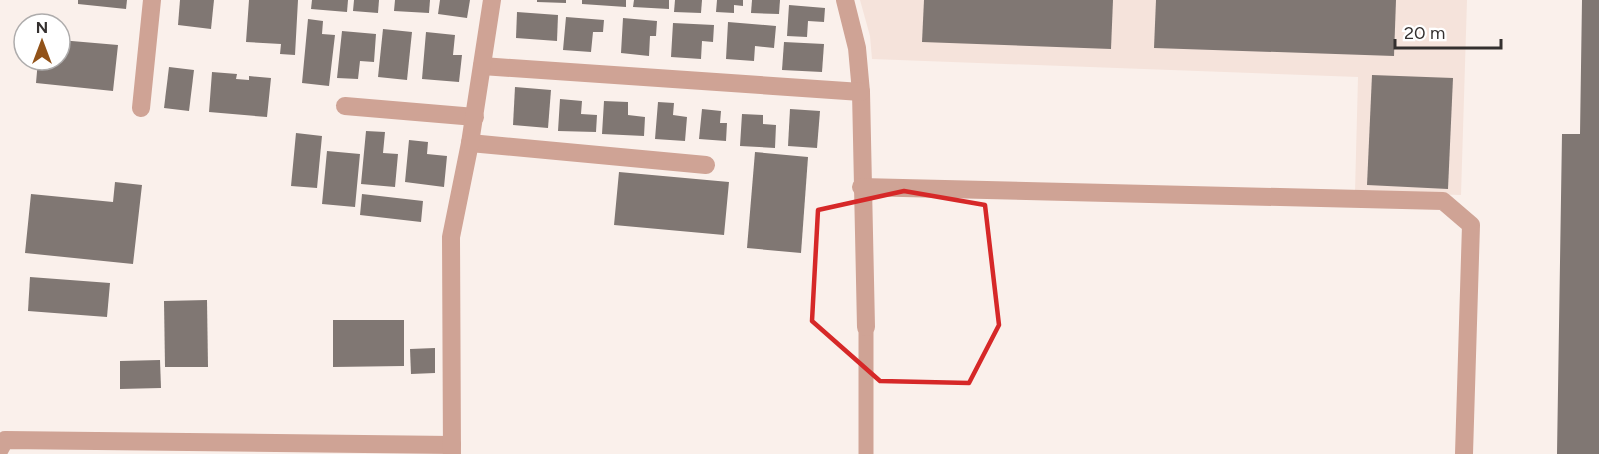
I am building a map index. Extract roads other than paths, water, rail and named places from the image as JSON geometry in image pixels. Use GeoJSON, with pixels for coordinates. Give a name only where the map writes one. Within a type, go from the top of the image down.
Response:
{"type":"FeatureCollection","features":[{"type":"Feature","properties":{"kind":"street"},"geometry":{"type":"LineString","coordinates":[[141,108],[152,0]]}},
{"type":"Feature","properties":{"kind":"street"},"geometry":{"type":"LineString","coordinates":[[0,449],[5,440],[452,450],[451,237],[470,143],[492,0]]}},
{"type":"Feature","properties":{"kind":"street"},"geometry":{"type":"LineString","coordinates":[[845,0],[857,48],[861,92],[861,187],[866,327]]}},
{"type":"Feature","properties":{"kind":"street"},"geometry":{"type":"LineString","coordinates":[[482,66],[861,92]]}},
{"type":"Feature","properties":{"kind":"street"},"geometry":{"type":"LineString","coordinates":[[345,106],[474,117]]}},
{"type":"Feature","properties":{"kind":"street"},"geometry":{"type":"LineString","coordinates":[[470,143],[706,165]]}},
{"type":"Feature","properties":{"kind":"street"},"geometry":{"type":"LineString","coordinates":[[861,187],[1443,201],[1471,225],[1464,454]]}},
{"type":"Feature","properties":{"kind":"lane"},"geometry":{"type":"LineString","coordinates":[[866,327],[866,454]]}}]}
